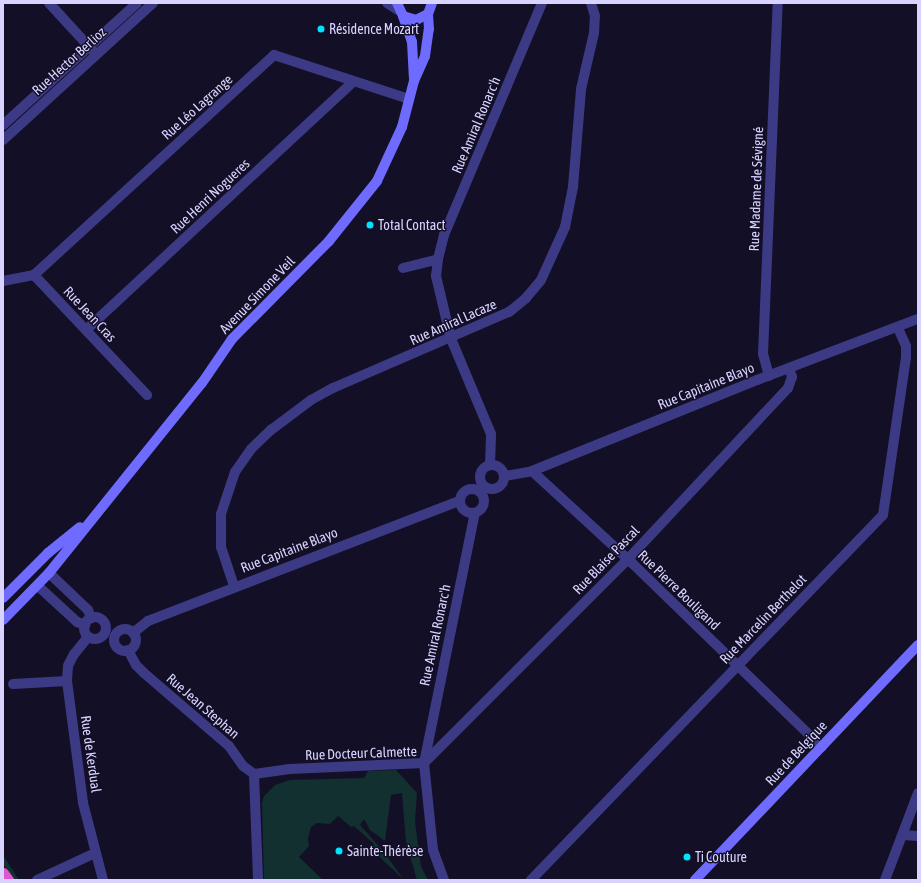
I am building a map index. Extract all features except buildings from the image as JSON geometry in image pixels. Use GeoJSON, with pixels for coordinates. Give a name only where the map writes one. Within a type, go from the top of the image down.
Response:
{"type":"FeatureCollection","features":[{"type":"Feature","properties":{"kind":"highway"},"geometry":{"type":"LineString","coordinates":[[3,873],[8,880]]}},
{"type":"Feature","properties":{"kind":"main road","name":"Avenue Simone Veil"},"geometry":{"type":"LineString","coordinates":[[3,620],[38,586],[49,573],[94,515],[202,383],[232,339],[353,214],[376,181],[391,153],[427,46],[428,14],[432,3]]}},
{"type":"Feature","properties":{"kind":"main road"},"geometry":{"type":"LineString","coordinates":[[400,10],[416,20],[428,14]]}},
{"type":"Feature","properties":{"kind":"main road","name":"Avenue Simone Veil"},"geometry":{"type":"LineString","coordinates":[[400,10],[412,42],[414,81]]}},
{"type":"Feature","properties":{"kind":"main road","name":"Avenue Simone Veil"},"geometry":{"type":"LineString","coordinates":[[3,598],[48,553],[94,515]]}},
{"type":"Feature","properties":{"kind":"main road","name":"Rue de Belgique"},"geometry":{"type":"LineString","coordinates":[[695,880],[918,645]]}},
{"type":"Feature","properties":{"kind":"street"},"geometry":{"type":"LineString","coordinates":[[49,3],[96,54]]}},
{"type":"Feature","properties":{"kind":"street","name":"Rue Hector Berlioz"},"geometry":{"type":"LineString","coordinates":[[3,125],[137,3]]}},
{"type":"Feature","properties":{"kind":"street","name":"Rue Hector Berlioz"},"geometry":{"type":"LineString","coordinates":[[3,140],[153,3]]}},
{"type":"Feature","properties":{"kind":"street"},"geometry":{"type":"LineString","coordinates":[[387,3],[400,10]]}},
{"type":"Feature","properties":{"kind":"street","name":"Rue Amiral Ronarc'h"},"geometry":{"type":"LineString","coordinates":[[490,465],[491,434],[451,339],[436,276],[438,259],[444,235],[542,3]]}},
{"type":"Feature","properties":{"kind":"street","name":"Rue Amiral Lacaze"},"geometry":{"type":"LineString","coordinates":[[234,586],[221,547],[221,514],[234,472],[251,449],[291,413],[316,397],[451,339],[515,307],[541,280],[553,257],[565,227],[573,187],[581,89],[594,33],[595,16],[591,3]]}},
{"type":"Feature","properties":{"kind":"street","name":"Rue Madame de Sévigné"},"geometry":{"type":"LineString","coordinates":[[769,376],[763,354],[778,3]]}},
{"type":"Feature","properties":{"kind":"street","name":"Rue Léo Lagrange"},"geometry":{"type":"LineString","coordinates":[[34,275],[274,55],[409,99]]}},
{"type":"Feature","properties":{"kind":"street","name":"Rue Henri Nogueres"},"geometry":{"type":"LineString","coordinates":[[86,330],[353,82]]}},
{"type":"Feature","properties":{"kind":"street"},"geometry":{"type":"LineString","coordinates":[[403,268],[438,259]]}},
{"type":"Feature","properties":{"kind":"street"},"geometry":{"type":"LineString","coordinates":[[3,282],[34,275]]}},
{"type":"Feature","properties":{"kind":"street","name":"Rue Jean Cras"},"geometry":{"type":"LineString","coordinates":[[34,275],[147,395]]}},
{"type":"Feature","properties":{"kind":"street","name":"Rue Capitaine Blayo"},"geometry":{"type":"LineString","coordinates":[[505,476],[532,471],[789,368],[898,328],[918,319]]}},
{"type":"Feature","properties":{"kind":"street","name":"Rue Marcelin Berthelot"},"geometry":{"type":"LineString","coordinates":[[531,880],[883,515],[906,358],[906,346],[898,328]]}},
{"type":"Feature","properties":{"kind":"street","name":"Rue Blaise Pascal"},"geometry":{"type":"LineString","coordinates":[[424,763],[628,559],[788,388],[792,378],[789,368]]}},
{"type":"Feature","properties":{"kind":"street"},"geometry":{"type":"LineString","coordinates":[[490,465],[501,468],[505,476],[503,484],[493,490],[484,500],[482,508],[475,513],[466,512],[459,501],[461,494],[470,488],[480,478],[482,470],[490,465]]}},
{"type":"Feature","properties":{"kind":"street","name":"Rue Pierre Bouligand"},"geometry":{"type":"LineString","coordinates":[[532,471],[628,559],[822,747]]}},
{"type":"Feature","properties":{"kind":"street"},"geometry":{"type":"LineString","coordinates":[[480,478],[484,487],[493,490]]}},
{"type":"Feature","properties":{"kind":"street"},"geometry":{"type":"LineString","coordinates":[[470,488],[478,490],[484,500]]}},
{"type":"Feature","properties":{"kind":"street","name":"Rue Capitaine Blayo"},"geometry":{"type":"LineString","coordinates":[[133,633],[148,621],[234,586],[459,501]]}},
{"type":"Feature","properties":{"kind":"street","name":"Rue Amiral Ronarc'h"},"geometry":{"type":"LineString","coordinates":[[424,763],[475,513]]}},
{"type":"Feature","properties":{"kind":"street"},"geometry":{"type":"LineString","coordinates":[[38,586],[77,622],[88,622],[100,619],[105,624],[120,630],[127,629],[133,633],[136,642],[128,650],[122,650],[115,644],[99,638],[88,637],[85,632],[88,622],[88,610],[49,573]]}},
{"type":"Feature","properties":{"kind":"street"},"geometry":{"type":"LineString","coordinates":[[99,638],[105,633],[105,624]]}},
{"type":"Feature","properties":{"kind":"street"},"geometry":{"type":"LineString","coordinates":[[115,644],[116,634],[120,630]]}},
{"type":"Feature","properties":{"kind":"street","name":"Rue de Kerdual"},"geometry":{"type":"LineString","coordinates":[[88,637],[74,654],[68,666],[67,681],[84,803],[95,853],[103,880]]}},
{"type":"Feature","properties":{"kind":"street","name":"Rue Jean Stephan"},"geometry":{"type":"LineString","coordinates":[[128,650],[144,673],[229,746],[243,766],[254,774]]}},
{"type":"Feature","properties":{"kind":"street"},"geometry":{"type":"LineString","coordinates":[[13,684],[67,681]]}},
{"type":"Feature","properties":{"kind":"street","name":"Rue Docteur Calmette"},"geometry":{"type":"LineString","coordinates":[[254,774],[290,769],[424,763],[433,850],[444,880]]}},
{"type":"Feature","properties":{"kind":"street"},"geometry":{"type":"LineString","coordinates":[[254,774],[258,880]]}},
{"type":"Feature","properties":{"kind":"street"},"geometry":{"type":"LineString","coordinates":[[885,880],[918,792]]}},
{"type":"Feature","properties":{"kind":"street"},"geometry":{"type":"LineString","coordinates":[[903,835],[918,836]]}},
{"type":"Feature","properties":{"kind":"street"},"geometry":{"type":"LineString","coordinates":[[37,880],[95,853]]}},
{"type":"Feature","properties":{"kind":"green space"},"geometry":{"type":"Polygon","coordinates":[[[396,770],[417,793],[415,822],[421,866],[428,880],[417,880],[406,842],[402,793],[391,795],[385,841],[370,830],[364,819],[360,825],[384,852],[404,880],[370,848],[374,844],[354,826],[351,827],[338,816],[330,824],[317,823],[311,827],[308,838],[309,846],[299,857],[323,880],[264,880],[262,803],[264,796],[275,785],[290,780],[364,778],[368,771],[396,770]]]}},
{"type":"Feature","properties":{"kind":"green space"},"geometry":{"type":"Polygon","coordinates":[[[3,855],[19,880],[15,880],[3,864],[3,855]]]}},
{"type":"Feature","properties":{"kind":"place","name":"Résidence Mozart"},"geometry":{"type":"Point","coordinates":[321,29]}},
{"type":"Feature","properties":{"kind":"place","name":"Total Contact"},"geometry":{"type":"Point","coordinates":[370,225]}},
{"type":"Feature","properties":{"kind":"place","name":"Sainte-Thérèse"},"geometry":{"type":"Point","coordinates":[339,851]}},
{"type":"Feature","properties":{"kind":"place","name":"Ti Couture"},"geometry":{"type":"Point","coordinates":[687,857]}}]}
